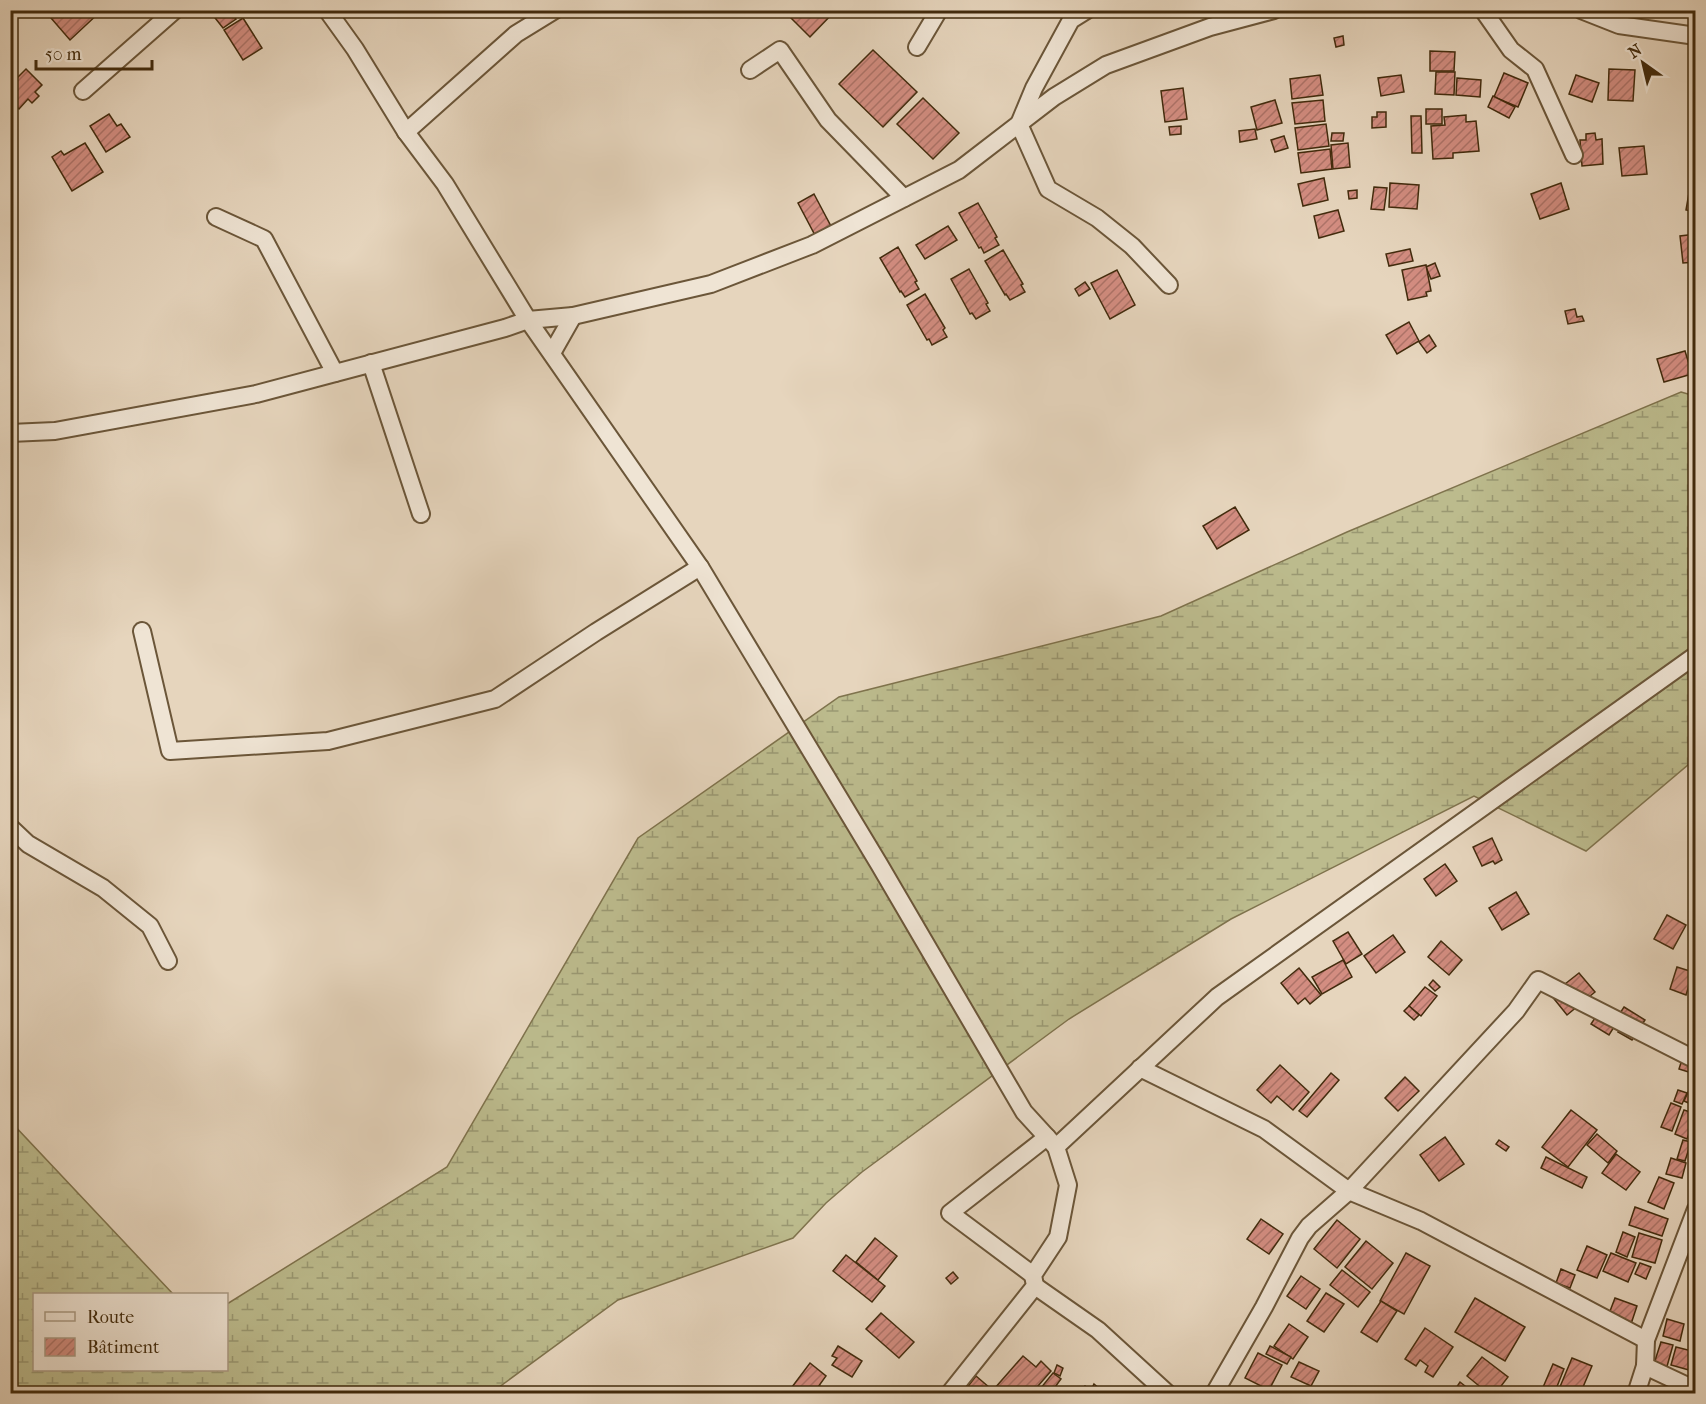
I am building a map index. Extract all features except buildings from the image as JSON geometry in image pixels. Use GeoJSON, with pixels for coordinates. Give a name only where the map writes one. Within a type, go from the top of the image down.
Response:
{"type":"FeatureCollection","features":[{"type":"Feature","properties":{"kind":"street"},"geometry":{"type":"LineString","coordinates":[[83,90],[175,10]]}},
{"type":"Feature","properties":{"kind":"street"},"geometry":{"type":"LineString","coordinates":[[327,10],[355,49],[406,132],[445,184],[528,320],[700,567],[879,864],[1023,1112],[1051,1142],[1068,1185],[1058,1237],[1034,1281],[949,1394]]}},
{"type":"Feature","properties":{"kind":"street"},"geometry":{"type":"LineString","coordinates":[[406,132],[516,34],[555,10]]}},
{"type":"Feature","properties":{"kind":"street"},"geometry":{"type":"LineString","coordinates":[[917,47],[939,10]]}},
{"type":"Feature","properties":{"kind":"street"},"geometry":{"type":"LineString","coordinates":[[1087,10],[1071,20],[1034,88],[1019,124],[1048,189],[1098,218],[1132,246],[1169,285]]}},
{"type":"Feature","properties":{"kind":"street"},"geometry":{"type":"LineString","coordinates":[[10,433],[55,431],[256,394],[528,320],[573,316],[711,284],[812,245],[959,170],[1078,81],[1106,65],[1210,27],[1275,10]]}},
{"type":"Feature","properties":{"kind":"street"},"geometry":{"type":"LineString","coordinates":[[1483,10],[1511,50],[1535,69],[1574,155]]}},
{"type":"Feature","properties":{"kind":"street"},"geometry":{"type":"LineString","coordinates":[[1581,10],[1619,25],[1695,36]]}},
{"type":"Feature","properties":{"kind":"street"},"geometry":{"type":"LineString","coordinates":[[750,70],[780,50],[828,120],[904,198]]}},
{"type":"Feature","properties":{"kind":"street"},"geometry":{"type":"LineString","coordinates":[[216,217],[264,239],[335,373]]}},
{"type":"Feature","properties":{"kind":"street"},"geometry":{"type":"LineString","coordinates":[[552,353],[573,316]]}},
{"type":"Feature","properties":{"kind":"street"},"geometry":{"type":"LineString","coordinates":[[371,363],[421,514]]}},
{"type":"Feature","properties":{"kind":"street"},"geometry":{"type":"LineString","coordinates":[[142,631],[170,751],[328,741],[495,699],[700,567]]}},
{"type":"Feature","properties":{"kind":"street"},"geometry":{"type":"LineString","coordinates":[[1168,1394],[1098,1330],[950,1213],[1051,1142],[1140,1068],[1217,997],[1695,655]]}},
{"type":"Feature","properties":{"kind":"street"},"geometry":{"type":"LineString","coordinates":[[10,827],[28,844],[103,888],[150,926],[168,961]]}},
{"type":"Feature","properties":{"kind":"street"},"geometry":{"type":"LineString","coordinates":[[1214,1394],[1309,1226],[1349,1191],[1516,1011],[1538,980],[1695,1060]]}},
{"type":"Feature","properties":{"kind":"street"},"geometry":{"type":"LineString","coordinates":[[1140,1068],[1264,1129],[1349,1191],[1421,1221],[1646,1340]]}},
{"type":"Feature","properties":{"kind":"street"},"geometry":{"type":"LineString","coordinates":[[1636,1394],[1645,1366],[1646,1340],[1695,1209]]}},
{"type":"Feature","properties":{"kind":"street"},"geometry":{"type":"LineString","coordinates":[[1645,1366],[1695,1390]]}},
{"type":"Feature","properties":{"kind":"green space"},"geometry":{"type":"Polygon","coordinates":[[[1681,392],[1695,396],[1695,759],[1586,851],[1474,796],[1231,919],[1069,1019],[862,1172],[826,1203],[793,1238],[618,1300],[491,1393],[11,1393],[10,1121],[172,1293],[33,1293],[33,1371],[228,1371],[228,1303],[447,1167],[638,838],[839,697],[1161,616],[1347,532],[1681,392]]]}}]}
